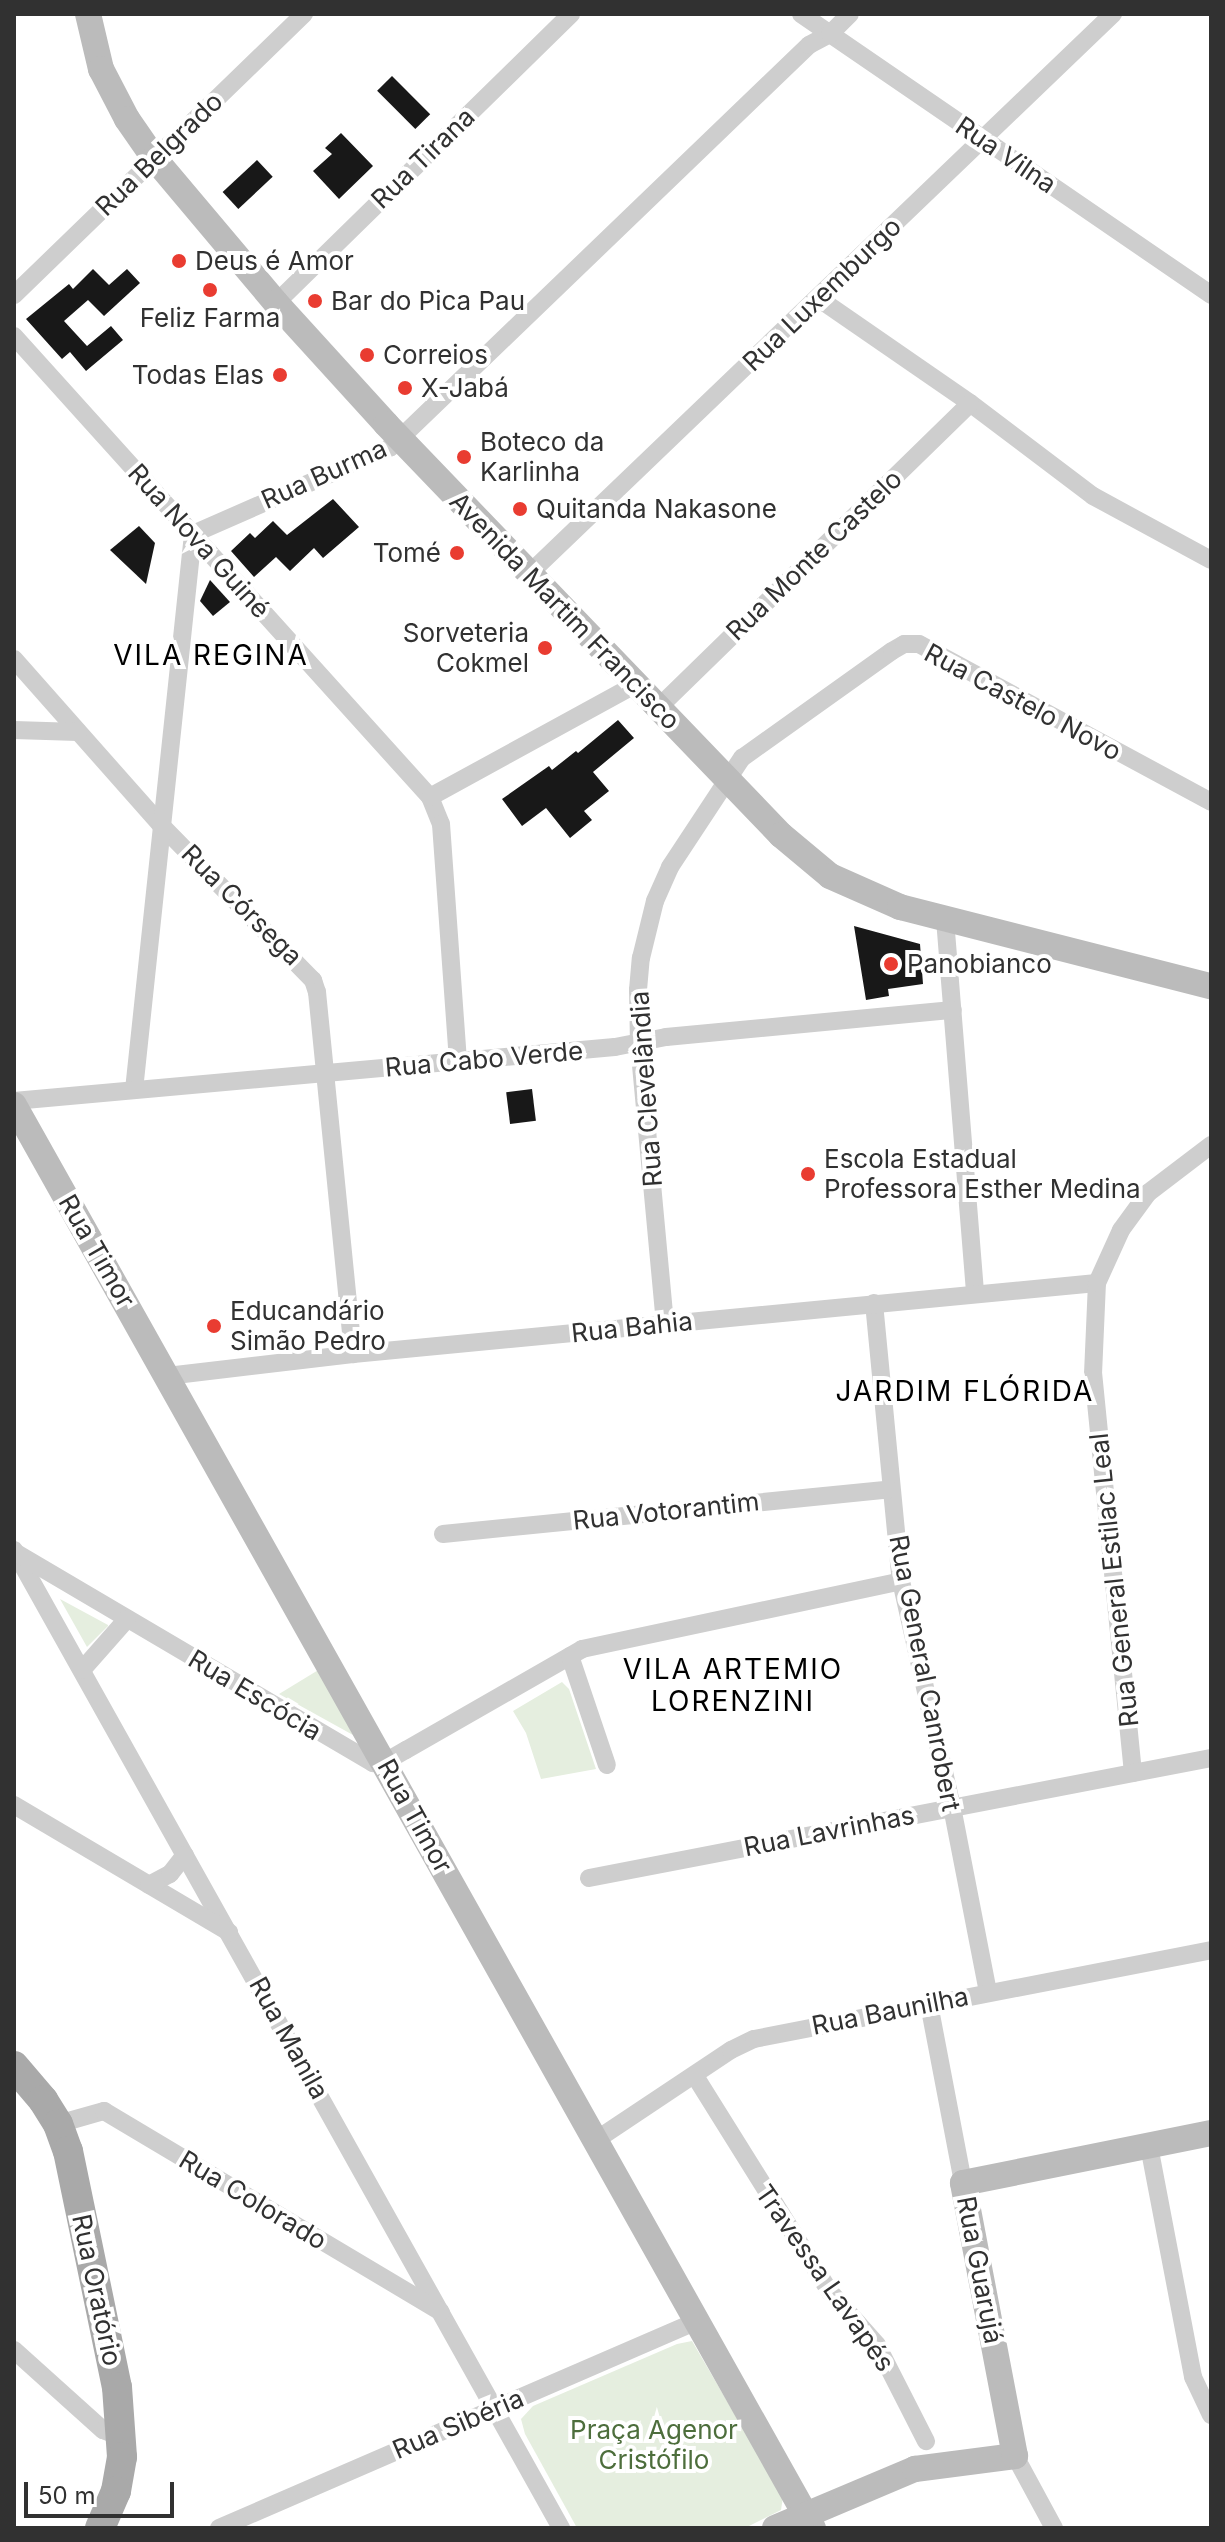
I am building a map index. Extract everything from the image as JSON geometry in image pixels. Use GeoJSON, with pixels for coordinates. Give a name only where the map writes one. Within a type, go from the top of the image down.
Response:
{"type":"FeatureCollection","features":[{"type":"Feature","properties":{"kind":"main road","name":"Rua Oratório"},"geometry":{"type":"LineString","coordinates":[[14,2066],[58,2124],[68,2151],[100,2304],[123,2438],[116,2491],[100,2528]]}},
{"type":"Feature","properties":{"kind":"street","name":"Avenida Martim Francisco"},"geometry":{"type":"LineString","coordinates":[[88,14],[111,92],[154,158],[276,303],[400,438],[781,835],[830,876],[886,902],[1211,986]]}},
{"type":"Feature","properties":{"kind":"street","name":"Rua Belgrado"},"geometry":{"type":"LineString","coordinates":[[14,295],[304,14]]}},
{"type":"Feature","properties":{"kind":"street","name":"Rua Tirana"},"geometry":{"type":"LineString","coordinates":[[276,303],[571,14]]}},
{"type":"Feature","properties":{"kind":"street","name":"Rua Vilna"},"geometry":{"type":"LineString","coordinates":[[801,14],[1211,295]]}},
{"type":"Feature","properties":{"kind":"street","name":"Rua Burma"},"geometry":{"type":"LineString","coordinates":[[193,534],[385,452],[809,45],[830,34],[850,14]]}},
{"type":"Feature","properties":{"kind":"street","name":"Rua Luxemburgo"},"geometry":{"type":"LineString","coordinates":[[530,573],[1113,14]]}},
{"type":"Feature","properties":{"kind":"street"},"geometry":{"type":"LineString","coordinates":[[818,298],[970,403],[1093,496],[1211,560]]}},
{"type":"Feature","properties":{"kind":"street","name":"Rua Nova Guiné"},"geometry":{"type":"LineString","coordinates":[[14,336],[430,797],[441,824],[458,1061]]}},
{"type":"Feature","properties":{"kind":"street","name":"Rua Monte Castelo"},"geometry":{"type":"LineString","coordinates":[[658,708],[970,403]]}},
{"type":"Feature","properties":{"kind":"street"},"geometry":{"type":"LineString","coordinates":[[134,1090],[193,534]]}},
{"type":"Feature","properties":{"kind":"street","name":"Rua Castelo Novo"},"geometry":{"type":"LineString","coordinates":[[727,779],[742,758],[892,651],[904,644],[919,644],[1211,802]]}},
{"type":"Feature","properties":{"kind":"street","name":"Rua Córsega"},"geometry":{"type":"LineString","coordinates":[[14,659],[160,824],[307,971],[317,992],[353,1354]]}},
{"type":"Feature","properties":{"kind":"street"},"geometry":{"type":"LineString","coordinates":[[430,797],[636,684]]}},
{"type":"Feature","properties":{"kind":"street"},"geometry":{"type":"LineString","coordinates":[[14,730],[78,732]]}},
{"type":"Feature","properties":{"kind":"street","name":"Rua Clevelândia"},"geometry":{"type":"LineString","coordinates":[[665,1324],[639,1045],[639,974],[655,901],[683,845],[727,779]]}},
{"type":"Feature","properties":{"kind":"street"},"geometry":{"type":"LineString","coordinates":[[945,919],[975,1294]]}},
{"type":"Feature","properties":{"kind":"street","name":"Rua Cabo Verde"},"geometry":{"type":"LineString","coordinates":[[14,1103],[639,1045],[666,1037],[953,1010]]}},
{"type":"Feature","properties":{"kind":"street","name":"Rua Timor"},"geometry":{"type":"LineString","coordinates":[[14,1103],[809,2522]]}},
{"type":"Feature","properties":{"kind":"street","name":"Rua General Estilac Leal"},"geometry":{"type":"LineString","coordinates":[[1133,1773],[1093,1374],[1097,1283],[1121,1230],[1148,1193],[1211,1145]]}},
{"type":"Feature","properties":{"kind":"street","name":"Rua Bahia"},"geometry":{"type":"LineString","coordinates":[[167,1376],[353,1354],[1097,1283]]}},
{"type":"Feature","properties":{"kind":"street","name":"Rua General Canrobert"},"geometry":{"type":"LineString","coordinates":[[874,1303],[901,1581],[952,1807],[988,1993]]}},
{"type":"Feature","properties":{"kind":"street","name":"Rua Votorantim"},"geometry":{"type":"LineString","coordinates":[[443,1534],[890,1489]]}},
{"type":"Feature","properties":{"kind":"street","name":"Rua Escócia"},"geometry":{"type":"LineString","coordinates":[[15,1552],[361,1758],[373,1763],[385,1762]]}},
{"type":"Feature","properties":{"kind":"street","name":"Rua Manila"},"geometry":{"type":"LineString","coordinates":[[15,1552],[561,2528]]}},
{"type":"Feature","properties":{"kind":"street"},"geometry":{"type":"LineString","coordinates":[[385,1762],[592,1646],[901,1581]]}},
{"type":"Feature","properties":{"kind":"street"},"geometry":{"type":"LineString","coordinates":[[82,1670],[127,1619]]}},
{"type":"Feature","properties":{"kind":"street"},"geometry":{"type":"LineString","coordinates":[[570,1656],[607,1765]]}},
{"type":"Feature","properties":{"kind":"street","name":"Rua Lavrinhas"},"geometry":{"type":"LineString","coordinates":[[589,1878],[1211,1758]]}},
{"type":"Feature","properties":{"kind":"street"},"geometry":{"type":"LineString","coordinates":[[14,1805],[229,1932]]}},
{"type":"Feature","properties":{"kind":"street"},"geometry":{"type":"LineString","coordinates":[[149,1885],[170,1874],[185,1855]]}},
{"type":"Feature","properties":{"kind":"street","name":"Rua Baunilha"},"geometry":{"type":"LineString","coordinates":[[596,2140],[731,2050],[754,2039],[1211,1950]]}},
{"type":"Feature","properties":{"kind":"street","name":"Rua Guarujá"},"geometry":{"type":"LineString","coordinates":[[929,2004],[1015,2456],[1054,2528]]}},
{"type":"Feature","properties":{"kind":"street","name":"Travessa Lavapés"},"geometry":{"type":"LineString","coordinates":[[695,2076],[830,2292],[877,2345],[926,2441]]}},
{"type":"Feature","properties":{"kind":"street","name":"Rua Colorado"},"geometry":{"type":"LineString","coordinates":[[58,2124],[104,2111],[443,2314]]}},
{"type":"Feature","properties":{"kind":"street"},"geometry":{"type":"LineString","coordinates":[[963,2183],[1211,2133]]}},
{"type":"Feature","properties":{"kind":"street"},"geometry":{"type":"LineString","coordinates":[[1149,2146],[1193,2377],[1211,2415]]}},
{"type":"Feature","properties":{"kind":"street","name":"Rua Sibéria"},"geometry":{"type":"LineString","coordinates":[[219,2528],[697,2321]]}},
{"type":"Feature","properties":{"kind":"street"},"geometry":{"type":"LineString","coordinates":[[14,2350],[103,2430],[123,2438]]}},
{"type":"Feature","properties":{"kind":"street"},"geometry":{"type":"LineString","coordinates":[[775,2528],[809,2522],[915,2469],[1015,2456]]}},
{"type":"Feature","properties":{"kind":"green space"},"geometry":{"type":"Polygon","coordinates":[[[60,1599],[108,1625],[87,1647],[60,1599]]]}},
{"type":"Feature","properties":{"kind":"green space"},"geometry":{"type":"Polygon","coordinates":[[[320,1669],[353,1735],[279,1694],[320,1669]]]}},
{"type":"Feature","properties":{"kind":"green space"},"geometry":{"type":"Polygon","coordinates":[[[562,1682],[569,1689],[596,1769],[541,1779],[526,1733],[513,1711],[562,1682]]]}},
{"type":"Feature","properties":{"kind":"green space","name":"Praça Agenor Cristófilo"},"geometry":{"type":"Polygon","coordinates":[[[692,2341],[783,2497],[781,2510],[745,2528],[577,2528],[525,2434],[521,2419],[533,2406],[677,2344],[692,2341]]]}},
{"type":"Feature","properties":{"kind":"building"},"geometry":{"type":"Polygon","coordinates":[[[392,76],[430,114],[415,129],[377,91],[392,76]]]}},
{"type":"Feature","properties":{"kind":"building"},"geometry":{"type":"Polygon","coordinates":[[[341,133],[373,166],[339,199],[313,171],[332,154],[325,148],[341,133]]]}},
{"type":"Feature","properties":{"kind":"building"},"geometry":{"type":"Polygon","coordinates":[[[257,160],[273,177],[238,209],[223,192],[257,160]]]}},
{"type":"Feature","properties":{"kind":"building"},"geometry":{"type":"Polygon","coordinates":[[[93,269],[109,285],[127,269],[140,283],[104,316],[88,300],[64,321],[87,346],[111,326],[123,340],[86,371],[70,352],[62,359],[26,319],[69,284],[73,289],[93,269]]]}},
{"type":"Feature","properties":{"kind":"building"},"geometry":{"type":"Polygon","coordinates":[[[333,499],[359,527],[323,558],[314,548],[290,571],[276,557],[254,577],[231,551],[250,533],[255,538],[273,521],[287,535],[333,499]]]}},
{"type":"Feature","properties":{"kind":"building"},"geometry":{"type":"Polygon","coordinates":[[[139,526],[155,543],[146,584],[110,550],[139,526]]]}},
{"type":"Feature","properties":{"kind":"building"},"geometry":{"type":"Polygon","coordinates":[[[210,580],[230,602],[213,616],[200,601],[210,580]]]}},
{"type":"Feature","properties":{"kind":"building"},"geometry":{"type":"Polygon","coordinates":[[[618,720],[634,738],[593,772],[609,791],[584,811],[592,820],[570,838],[546,808],[522,826],[502,799],[549,766],[552,770],[576,751],[578,753],[618,720]]]}},
{"type":"Feature","properties":{"kind":"building","name":"Panobianco"},"geometry":{"type":"Polygon","coordinates":[[[854,926],[920,944],[923,984],[888,989],[889,996],[866,1000],[854,926]]]}},
{"type":"Feature","properties":{"kind":"building"},"geometry":{"type":"Polygon","coordinates":[[[532,1089],[536,1121],[510,1124],[506,1092],[532,1089]]]}},
{"type":"Feature","properties":{"kind":"place","name":"Deus é Amor"},"geometry":{"type":"Point","coordinates":[179,261]}},
{"type":"Feature","properties":{"kind":"place","name":"Feliz Farma"},"geometry":{"type":"Point","coordinates":[210,290]}},
{"type":"Feature","properties":{"kind":"place","name":"Bar do Pica Pau"},"geometry":{"type":"Point","coordinates":[315,301]}},
{"type":"Feature","properties":{"kind":"place","name":"Correios"},"geometry":{"type":"Point","coordinates":[367,355]}},
{"type":"Feature","properties":{"kind":"place","name":"Todas Elas"},"geometry":{"type":"Point","coordinates":[280,375]}},
{"type":"Feature","properties":{"kind":"place","name":"X-Jabá"},"geometry":{"type":"Point","coordinates":[405,388]}},
{"type":"Feature","properties":{"kind":"place","name":"Boteco da Karlinha"},"geometry":{"type":"Point","coordinates":[464,457]}},
{"type":"Feature","properties":{"kind":"place","name":"Quitanda Nakasone"},"geometry":{"type":"Point","coordinates":[520,509]}},
{"type":"Feature","properties":{"kind":"place","name":"Tomé"},"geometry":{"type":"Point","coordinates":[457,553]}},
{"type":"Feature","properties":{"kind":"place","name":"Sorveteria Cokmel"},"geometry":{"type":"Point","coordinates":[545,648]}},
{"type":"Feature","properties":{"kind":"place","name":"Panobianco"},"geometry":{"type":"Point","coordinates":[891,964]}},
{"type":"Feature","properties":{"kind":"place","name":"Escola Estadual Professora Esther Medina"},"geometry":{"type":"Point","coordinates":[808,1174]}},
{"type":"Feature","properties":{"kind":"place","name":"Educandário Simão Pedro"},"geometry":{"type":"Point","coordinates":[214,1326]}},
{"type":"Feature","properties":{"kind":"district","name":"VILA REGINA"},"geometry":{"type":"Point","coordinates":[211,655]}},
{"type":"Feature","properties":{"kind":"district","name":"JARDIM FLÓRIDA"},"geometry":{"type":"Point","coordinates":[965,1391]}},
{"type":"Feature","properties":{"kind":"district","name":"VILA ARTEMIO LORENZINI"},"geometry":{"type":"Point","coordinates":[733,1685]}}]}
